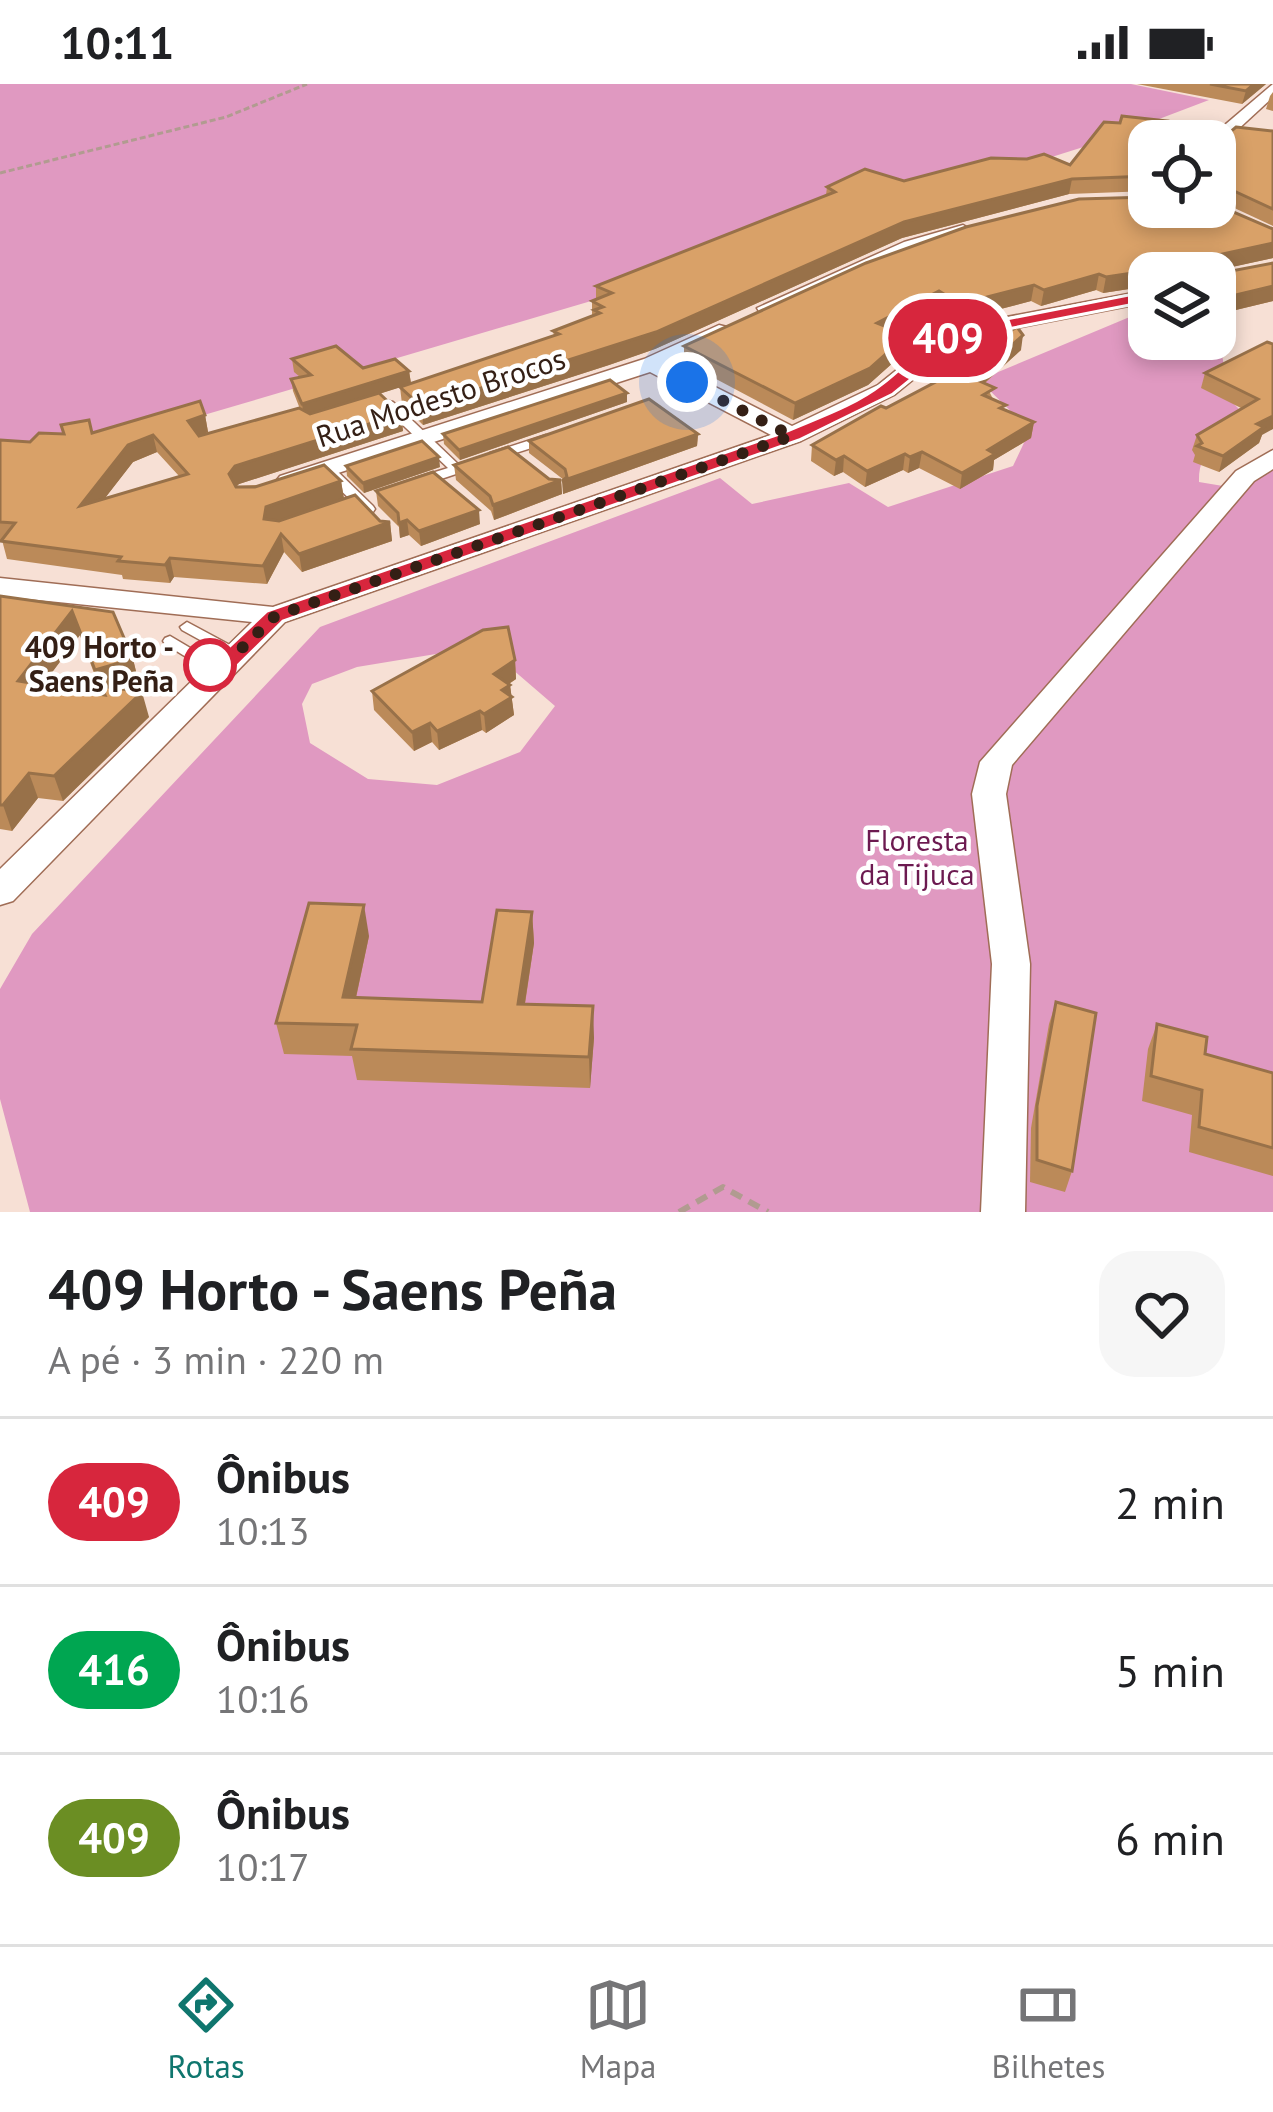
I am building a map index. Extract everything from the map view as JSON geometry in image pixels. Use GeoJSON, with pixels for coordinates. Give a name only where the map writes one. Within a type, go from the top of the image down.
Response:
{"type":"FeatureCollection","features":[{"type":"Feature","properties":{"kind":"street"},"geometry":{"type":"LineString","coordinates":[[1236,122],[1273,88]]}},
{"type":"Feature","properties":{"kind":"street","name":"Rua Modesto Brocos"},"geometry":{"type":"LineString","coordinates":[[269,488],[652,364],[911,246],[985,224]]}},
{"type":"Feature","properties":{"kind":"street"},"geometry":{"type":"LineString","coordinates":[[0,891],[275,616],[792,436],[886,390],[941,341],[957,333],[1128,300]]}},
{"type":"Feature","properties":{"kind":"street"},"geometry":{"type":"LineString","coordinates":[[652,364],[792,436]]}},
{"type":"Feature","properties":{"kind":"street"},"geometry":{"type":"LineString","coordinates":[[1003,1212],[1011,964],[988,794],[996,762],[1245,476],[1273,458]]}},
{"type":"Feature","properties":{"kind":"street"},"geometry":{"type":"LineString","coordinates":[[0,587],[275,616]]}},
{"type":"Feature","properties":{"kind":"lane"},"geometry":{"type":"LineString","coordinates":[[366,406],[405,394]]}},
{"type":"Feature","properties":{"kind":"lane"},"geometry":{"type":"LineString","coordinates":[[385,401],[456,469]]}},
{"type":"Feature","properties":{"kind":"lane"},"geometry":{"type":"LineString","coordinates":[[399,489],[556,435]]}},
{"type":"Feature","properties":{"kind":"lane"},"geometry":{"type":"LineString","coordinates":[[512,451],[526,463]]}},
{"type":"Feature","properties":{"kind":"lane"},"geometry":{"type":"LineString","coordinates":[[327,469],[376,517]]}},
{"type":"Feature","properties":{"kind":"lane"},"geometry":{"type":"LineString","coordinates":[[438,476],[453,489]]}},
{"type":"Feature","properties":{"kind":"lane"},"geometry":{"type":"LineString","coordinates":[[339,509],[380,495]]}},
{"type":"Feature","properties":{"kind":"lane"},"geometry":{"type":"LineString","coordinates":[[187,627],[227,662]]}},
{"type":"Feature","properties":{"kind":"lane"},"geometry":{"type":"LineString","coordinates":[[170,641],[227,662]]}},
{"type":"Feature","properties":{"kind":"path"},"geometry":{"type":"LineString","coordinates":[[0,173],[180,130],[284,97],[307,84]]}},
{"type":"Feature","properties":{"kind":"path"},"geometry":{"type":"LineString","coordinates":[[679,1212],[723,1187],[768,1212]]}},
{"type":"Feature","properties":{"kind":"green space"},"geometry":{"type":"Polygon","coordinates":[[[0,84],[1131,84],[1209,100],[1156,120],[1128,120],[1128,131],[1096,143],[659,281],[197,417],[0,448],[0,84]]]}},
{"type":"Feature","properties":{"kind":"green space","name":"Floresta da Tijuca"},"geometry":{"type":"Polygon","coordinates":[[[1128,318],[1128,360],[1223,360],[1231,401],[1250,420],[1208,451],[1199,482],[1235,488],[1273,470],[1273,1212],[30,1212],[0,1099],[0,989],[32,934],[320,627],[720,478],[752,504],[849,483],[888,507],[1013,466],[1030,430],[979,380],[1128,318]],[[454,651],[357,667],[312,684],[302,704],[310,743],[368,779],[437,785],[520,752],[555,706],[512,669],[454,651]]]}},
{"type":"Feature","properties":{"kind":"building"},"geometry":{"type":"Polygon","coordinates":[[[1210,84],[1254,84],[1246,91],[1210,84]]]}},
{"type":"Feature","properties":{"kind":"building"},"geometry":{"type":"Polygon","coordinates":[[[1122,116],[1159,120],[1128,120],[1128,177],[1072,179],[904,222],[656,332],[422,407],[400,387],[559,334],[553,331],[600,313],[594,310],[603,307],[592,301],[612,293],[596,286],[835,192],[827,187],[865,169],[904,181],[991,158],[1027,159],[1044,154],[1070,165],[1104,122],[1120,123],[1122,116]]]}},
{"type":"Feature","properties":{"kind":"building"},"geometry":{"type":"Polygon","coordinates":[[[1236,127],[1273,131],[1273,209],[1236,192],[1236,127]]]}},
{"type":"Feature","properties":{"kind":"building"},"geometry":{"type":"Polygon","coordinates":[[[1128,198],[1128,228],[1236,228],[1236,213],[1273,229],[1273,243],[1232,252],[1128,252],[1128,274],[1099,274],[1044,290],[1034,285],[960,304],[939,291],[877,323],[907,335],[870,368],[795,403],[684,346],[866,263],[966,227],[1079,199],[1128,198]]]}},
{"type":"Feature","properties":{"kind":"building"},"geometry":{"type":"Polygon","coordinates":[[[1273,263],[1273,286],[1236,295],[1236,270],[1273,263]]]}},
{"type":"Feature","properties":{"kind":"building"},"geometry":{"type":"Polygon","coordinates":[[[1017,327],[1023,335],[975,379],[995,388],[983,395],[1006,405],[1000,408],[1034,422],[988,450],[995,454],[962,473],[922,452],[905,454],[867,471],[844,456],[836,460],[812,445],[945,377],[936,374],[964,358],[944,351],[961,333],[992,342],[1017,327]]]}},
{"type":"Feature","properties":{"kind":"building"},"geometry":{"type":"Polygon","coordinates":[[[1267,342],[1273,344],[1273,416],[1257,424],[1264,427],[1223,456],[1197,446],[1202,443],[1197,435],[1258,399],[1205,373],[1267,342]]]}},
{"type":"Feature","properties":{"kind":"building"},"geometry":{"type":"Polygon","coordinates":[[[336,346],[363,368],[395,359],[409,371],[302,404],[291,379],[311,375],[292,359],[336,346]]]}},
{"type":"Feature","properties":{"kind":"building"},"geometry":{"type":"Polygon","coordinates":[[[610,380],[627,393],[459,450],[443,434],[610,380]]]}},
{"type":"Feature","properties":{"kind":"building"},"geometry":{"type":"Polygon","coordinates":[[[379,393],[401,414],[235,466],[229,474],[236,487],[255,487],[324,465],[341,481],[266,507],[264,519],[279,521],[355,495],[380,521],[390,522],[299,554],[281,534],[263,566],[170,558],[165,565],[118,561],[121,557],[1,541],[15,523],[0,522],[0,440],[30,442],[39,433],[64,434],[61,425],[89,420],[92,433],[200,401],[205,415],[188,421],[199,436],[299,408],[310,414],[379,393]],[[153,435],[128,445],[80,506],[188,474],[153,435]]]}},
{"type":"Feature","properties":{"kind":"building"},"geometry":{"type":"Polygon","coordinates":[[[649,399],[698,434],[562,481],[567,477],[565,469],[529,441],[649,399]]]}},
{"type":"Feature","properties":{"kind":"building"},"geometry":{"type":"Polygon","coordinates":[[[422,441],[439,457],[363,483],[346,466],[422,441]]]}},
{"type":"Feature","properties":{"kind":"building"},"geometry":{"type":"Polygon","coordinates":[[[508,447],[549,479],[561,480],[493,505],[490,496],[454,465],[508,447]]]}},
{"type":"Feature","properties":{"kind":"building"},"geometry":{"type":"Polygon","coordinates":[[[433,472],[479,510],[419,531],[407,520],[399,523],[398,513],[376,491],[433,472]]]}},
{"type":"Feature","properties":{"kind":"building"},"geometry":{"type":"Polygon","coordinates":[[[0,596],[113,612],[133,659],[95,670],[72,611],[18,681],[105,695],[101,686],[142,692],[54,776],[29,773],[3,805],[0,805],[0,596]]]}},
{"type":"Feature","properties":{"kind":"building"},"geometry":{"type":"Polygon","coordinates":[[[508,627],[515,660],[494,674],[510,685],[502,690],[512,697],[484,714],[480,711],[437,731],[430,723],[412,732],[372,691],[483,630],[508,627]]]}},
{"type":"Feature","properties":{"kind":"building"},"geometry":{"type":"Polygon","coordinates":[[[309,903],[364,905],[343,997],[482,1002],[497,910],[532,912],[518,1004],[593,1006],[589,1057],[351,1049],[357,1025],[276,1023],[309,903]]]}},
{"type":"Feature","properties":{"kind":"building"},"geometry":{"type":"Polygon","coordinates":[[[1056,1002],[1096,1013],[1072,1171],[1037,1160],[1037,1106],[1056,1002]]]}},
{"type":"Feature","properties":{"kind":"building"},"geometry":{"type":"Polygon","coordinates":[[[1157,1024],[1207,1037],[1205,1054],[1273,1073],[1273,1148],[1199,1127],[1202,1090],[1151,1076],[1157,1024]]]}},
{"type":"Feature","properties":{"kind":"bus line","name":"409"},"geometry":{"type":"LineString","coordinates":[[210,665],[219,670],[275,616],[792,436],[855,408],[886,390],[941,341],[957,333],[1128,300]]}},
{"type":"Feature","properties":{"kind":"place","name":"409 Horto - Saens Peña"},"geometry":{"type":"Point","coordinates":[210,665]}},
{"type":"Feature","properties":{"kind":"route"},"geometry":{"type":"LineString","coordinates":[[210,665],[219,670],[275,616],[792,436],[687,382]]}}]}
